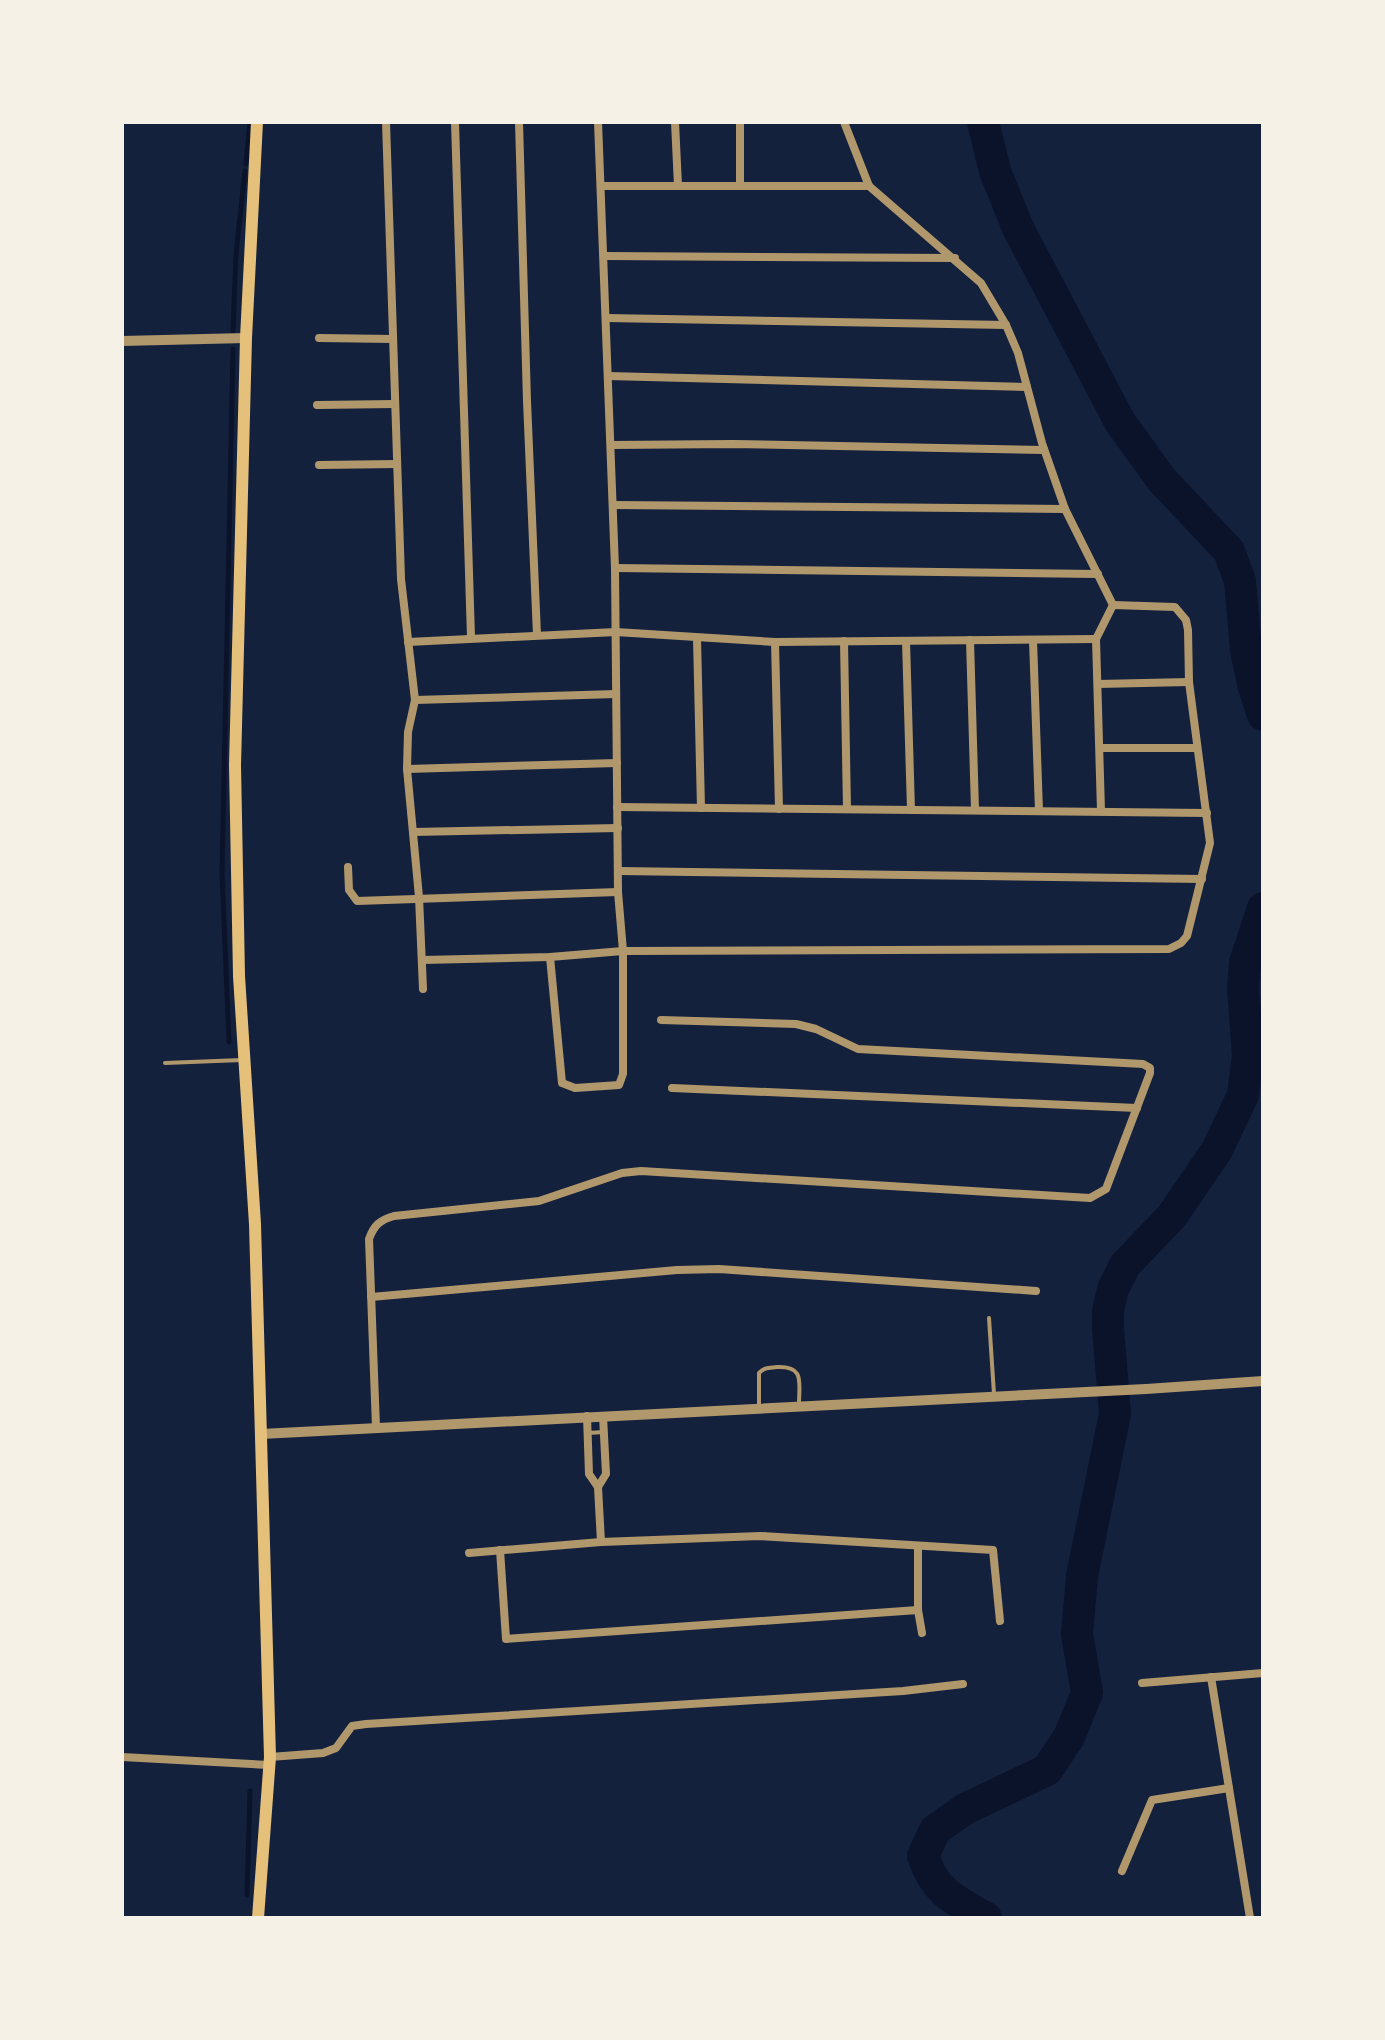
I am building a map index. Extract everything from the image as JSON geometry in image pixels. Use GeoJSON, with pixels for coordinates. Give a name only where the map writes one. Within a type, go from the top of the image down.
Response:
{"type":"FeatureCollection","features":[{"type":"Feature","properties":{"kind":"main road"},"geometry":{"type":"LineString","coordinates":[[257,122],[246,338],[235,765],[238,948],[255,1224],[269,1761],[258,1918]]}},
{"type":"Feature","properties":{"kind":"street"},"geometry":{"type":"LineString","coordinates":[[386,122],[401,579],[415,700],[408,732],[407,769],[419,897],[423,989]]}},
{"type":"Feature","properties":{"kind":"street"},"geometry":{"type":"LineString","coordinates":[[455,122],[471,637]]}},
{"type":"Feature","properties":{"kind":"street"},"geometry":{"type":"LineString","coordinates":[[519,122],[537,635]]}},
{"type":"Feature","properties":{"kind":"street"},"geometry":{"type":"LineString","coordinates":[[550,957],[562,1083],[575,1088],[619,1085],[623,1074],[623,951],[618,892],[615,568],[598,122]]}},
{"type":"Feature","properties":{"kind":"street"},"geometry":{"type":"LineString","coordinates":[[675,122],[678,186]]}},
{"type":"Feature","properties":{"kind":"street"},"geometry":{"type":"LineString","coordinates":[[740,122],[740,186]]}},
{"type":"Feature","properties":{"kind":"street"},"geometry":{"type":"LineString","coordinates":[[844,122],[869,186],[981,283],[1006,325],[1018,353],[1044,450],[1065,509],[1113,605]]}},
{"type":"Feature","properties":{"kind":"street"},"geometry":{"type":"LineString","coordinates":[[601,186],[869,186]]}},
{"type":"Feature","properties":{"kind":"street"},"geometry":{"type":"LineString","coordinates":[[604,256],[955,258]]}},
{"type":"Feature","properties":{"kind":"street"},"geometry":{"type":"LineString","coordinates":[[606,318],[1006,325]]}},
{"type":"Feature","properties":{"kind":"street"},"geometry":{"type":"LineString","coordinates":[[122,341],[246,338]]}},
{"type":"Feature","properties":{"kind":"street"},"geometry":{"type":"LineString","coordinates":[[319,338],[393,339]]}},
{"type":"Feature","properties":{"kind":"street"},"geometry":{"type":"LineString","coordinates":[[608,376],[1027,387]]}},
{"type":"Feature","properties":{"kind":"street"},"geometry":{"type":"LineString","coordinates":[[317,405],[395,404]]}},
{"type":"Feature","properties":{"kind":"street"},"geometry":{"type":"LineString","coordinates":[[611,445],[733,444],[1044,450]]}},
{"type":"Feature","properties":{"kind":"street"},"geometry":{"type":"LineString","coordinates":[[319,465],[397,464]]}},
{"type":"Feature","properties":{"kind":"street"},"geometry":{"type":"LineString","coordinates":[[613,505],[1065,509]]}},
{"type":"Feature","properties":{"kind":"street"},"geometry":{"type":"LineString","coordinates":[[615,568],[1098,574]]}},
{"type":"Feature","properties":{"kind":"street"},"geometry":{"type":"LineString","coordinates":[[1101,811],[1096,639],[1113,605]]}},
{"type":"Feature","properties":{"kind":"street"},"geometry":{"type":"LineString","coordinates":[[422,960],[550,957],[623,951],[1169,949],[1181,943],[1187,936],[1210,843],[1189,682],[1188,630],[1180,610],[1175,607],[1113,605]]}},
{"type":"Feature","properties":{"kind":"street"},"geometry":{"type":"LineString","coordinates":[[408,642],[616,632],[775,642],[1096,639]]}},
{"type":"Feature","properties":{"kind":"street"},"geometry":{"type":"LineString","coordinates":[[697,638],[701,808]]}},
{"type":"Feature","properties":{"kind":"street"},"geometry":{"type":"LineString","coordinates":[[970,640],[975,810]]}},
{"type":"Feature","properties":{"kind":"street"},"geometry":{"type":"LineString","coordinates":[[1033,640],[1039,811]]}},
{"type":"Feature","properties":{"kind":"street"},"geometry":{"type":"LineString","coordinates":[[844,641],[847,809]]}},
{"type":"Feature","properties":{"kind":"street"},"geometry":{"type":"LineString","coordinates":[[906,641],[911,810]]}},
{"type":"Feature","properties":{"kind":"street"},"geometry":{"type":"LineString","coordinates":[[775,642],[779,809]]}},
{"type":"Feature","properties":{"kind":"street"},"geometry":{"type":"LineString","coordinates":[[1098,684],[1189,682]]}},
{"type":"Feature","properties":{"kind":"street"},"geometry":{"type":"LineString","coordinates":[[415,700],[616,694]]}},
{"type":"Feature","properties":{"kind":"street"},"geometry":{"type":"LineString","coordinates":[[1100,748],[1196,748]]}},
{"type":"Feature","properties":{"kind":"street"},"geometry":{"type":"LineString","coordinates":[[407,769],[617,763]]}},
{"type":"Feature","properties":{"kind":"street"},"geometry":{"type":"LineString","coordinates":[[617,807],[1207,813]]}},
{"type":"Feature","properties":{"kind":"street"},"geometry":{"type":"LineString","coordinates":[[413,832],[618,828]]}},
{"type":"Feature","properties":{"kind":"street"},"geometry":{"type":"LineString","coordinates":[[348,867],[349,890],[357,901],[618,892]]}},
{"type":"Feature","properties":{"kind":"street"},"geometry":{"type":"LineString","coordinates":[[618,871],[1202,879]]}},
{"type":"Feature","properties":{"kind":"street"},"geometry":{"type":"LineString","coordinates":[[376,1427],[369,1239],[374,1226],[383,1219],[539,1201],[622,1173],[641,1171],[1090,1198],[1106,1189],[1150,1073],[1150,1068],[1143,1064],[868,1051],[796,1024],[661,1020]]}},
{"type":"Feature","properties":{"kind":"street"},"geometry":{"type":"LineString","coordinates":[[672,1088],[1137,1108]]}},
{"type":"Feature","properties":{"kind":"street"},"geometry":{"type":"LineString","coordinates":[[371,1297],[719,1269],[1036,1291]]}},
{"type":"Feature","properties":{"kind":"street"},"geometry":{"type":"LineString","coordinates":[[261,1434],[1263,1381]]}},
{"type":"Feature","properties":{"kind":"street"},"geometry":{"type":"LineString","coordinates":[[587,1416],[589,1474],[598,1487],[601,1542]]}},
{"type":"Feature","properties":{"kind":"street"},"geometry":{"type":"LineString","coordinates":[[598,1487],[606,1474],[603,1416]]}},
{"type":"Feature","properties":{"kind":"street"},"geometry":{"type":"LineString","coordinates":[[469,1553],[601,1542],[760,1536],[993,1550],[1000,1621]]}},
{"type":"Feature","properties":{"kind":"street"},"geometry":{"type":"LineString","coordinates":[[918,1546],[918,1610],[922,1633]]}},
{"type":"Feature","properties":{"kind":"street"},"geometry":{"type":"LineString","coordinates":[[500,1550],[506,1639],[918,1610]]}},
{"type":"Feature","properties":{"kind":"street"},"geometry":{"type":"LineString","coordinates":[[1142,1683],[1263,1673]]}},
{"type":"Feature","properties":{"kind":"street"},"geometry":{"type":"LineString","coordinates":[[1211,1677],[1250,1918]]}},
{"type":"Feature","properties":{"kind":"street"},"geometry":{"type":"LineString","coordinates":[[122,1757],[269,1761],[323,1753],[336,1748],[352,1726],[366,1724],[903,1691],[963,1684]]}},
{"type":"Feature","properties":{"kind":"street"},"geometry":{"type":"LineString","coordinates":[[1122,1871],[1152,1800],[1229,1788]]}},
{"type":"Feature","properties":{"kind":"lane"},"geometry":{"type":"LineString","coordinates":[[165,1063],[244,1060]]}},
{"type":"Feature","properties":{"kind":"lane"},"geometry":{"type":"LineString","coordinates":[[989,1318],[994,1397]]}},
{"type":"Feature","properties":{"kind":"lane"},"geometry":{"type":"LineString","coordinates":[[759,1408],[759,1373],[767,1368],[788,1367],[795,1370],[799,1406]]}},
{"type":"Feature","properties":{"kind":"lane"},"geometry":{"type":"LineString","coordinates":[[588,1433],[604,1432]]}},
{"type":"Feature","properties":{"kind":"waterway"},"geometry":{"type":"LineString","coordinates":[[246,164],[250,122]]}},
{"type":"Feature","properties":{"kind":"waterway"},"geometry":{"type":"LineString","coordinates":[[983,122],[995,171],[1018,228],[1120,422],[1162,480],[1229,551],[1240,581],[1246,650],[1263,715]]}},
{"type":"Feature","properties":{"kind":"waterway"},"geometry":{"type":"LineString","coordinates":[[233,331],[236,254],[245,171]]}},
{"type":"Feature","properties":{"kind":"waterway"},"geometry":{"type":"LineString","coordinates":[[229,1042],[222,873],[233,349]]}},
{"type":"Feature","properties":{"kind":"waterway"},"geometry":{"type":"LineString","coordinates":[[986,1918],[947,1894],[933,1878],[923,1856],[935,1830],[965,1809],[1047,1770],[1069,1737],[1087,1693],[1077,1634],[1082,1576],[1115,1414],[1108,1311],[1113,1289],[1125,1265],[1172,1216],[1217,1150],[1243,1095],[1248,1055],[1243,988],[1245,963],[1263,908]]}},
{"type":"Feature","properties":{"kind":"waterway"},"geometry":{"type":"LineString","coordinates":[[247,1895],[250,1791]]}}]}
